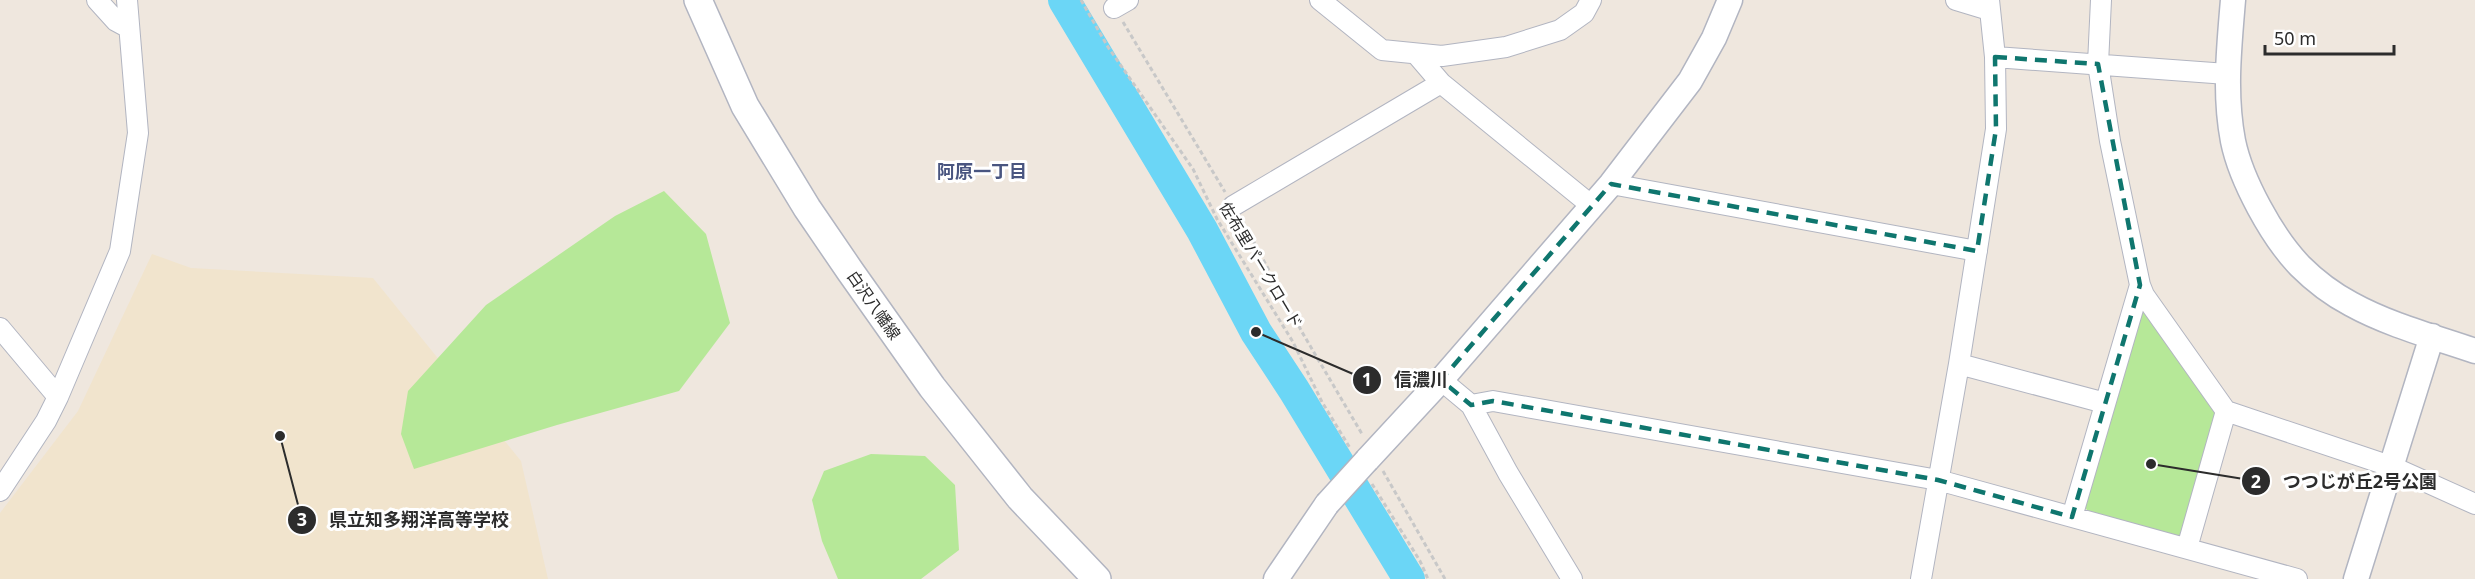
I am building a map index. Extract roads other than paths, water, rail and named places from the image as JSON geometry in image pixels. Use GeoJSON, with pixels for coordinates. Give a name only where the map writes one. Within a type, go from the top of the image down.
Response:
{"type":"FeatureCollection","features":[{"type":"Feature","properties":{"kind":"main road","name":"白沢八幡線"},"geometry":{"type":"LineString","coordinates":[[698,0],[745,106],[807,208],[849,271],[932,387],[1020,498],[1097,579]]}},
{"type":"Feature","properties":{"kind":"street"},"geometry":{"type":"LineString","coordinates":[[97,0],[116,21],[129,28]]}},
{"type":"Feature","properties":{"kind":"street"},"geometry":{"type":"LineString","coordinates":[[0,491],[46,421],[58,397],[120,251],[138,133],[127,0]]}},
{"type":"Feature","properties":{"kind":"street"},"geometry":{"type":"LineString","coordinates":[[1320,0],[1382,50],[1442,56],[1506,47],[1560,30],[1584,13],[1591,0]]}},
{"type":"Feature","properties":{"kind":"street"},"geometry":{"type":"LineString","coordinates":[[1276,579],[1327,504],[1442,380],[1611,184],[1690,81],[1714,38],[1730,0]]}},
{"type":"Feature","properties":{"kind":"street"},"geometry":{"type":"LineString","coordinates":[[1921,579],[1959,364],[1996,129],[1995,57],[1989,5],[1956,0]]}},
{"type":"Feature","properties":{"kind":"street"},"geometry":{"type":"LineString","coordinates":[[2101,0],[2098,64],[2110,141],[2140,285],[2144,295],[2226,411],[2392,467],[2475,504]]}},
{"type":"Feature","properties":{"kind":"street"},"geometry":{"type":"LineString","coordinates":[[2234,0],[2227,74],[2234,143],[2247,181],[2273,231],[2300,266],[2350,304],[2475,351]]}},
{"type":"Feature","properties":{"kind":"street"},"geometry":{"type":"LineString","coordinates":[[1417,55],[1441,83],[1592,206]]}},
{"type":"Feature","properties":{"kind":"street"},"geometry":{"type":"LineString","coordinates":[[1995,57],[2227,74]]}},
{"type":"Feature","properties":{"kind":"street"},"geometry":{"type":"LineString","coordinates":[[1233,206],[1441,83]]}},
{"type":"Feature","properties":{"kind":"street"},"geometry":{"type":"LineString","coordinates":[[1611,184],[1977,250]]}},
{"type":"Feature","properties":{"kind":"street"},"geometry":{"type":"LineString","coordinates":[[2072,517],[2140,285]]}},
{"type":"Feature","properties":{"kind":"street"},"geometry":{"type":"LineString","coordinates":[[0,328],[58,397]]}},
{"type":"Feature","properties":{"kind":"street"},"geometry":{"type":"LineString","coordinates":[[2356,579],[2432,336]]}},
{"type":"Feature","properties":{"kind":"street"},"geometry":{"type":"LineString","coordinates":[[1959,364],[2104,403]]}},
{"type":"Feature","properties":{"kind":"street"},"geometry":{"type":"LineString","coordinates":[[1442,380],[1471,405],[1508,473],[1572,579]]}},
{"type":"Feature","properties":{"kind":"street"},"geometry":{"type":"LineString","coordinates":[[1471,405],[1493,401],[1938,480],[2297,579]]}},
{"type":"Feature","properties":{"kind":"street"},"geometry":{"type":"LineString","coordinates":[[2187,548],[2226,411]]}},
{"type":"Feature","properties":{"kind":"waterway"},"geometry":{"type":"LineString","coordinates":[[1064,0],[1202,230],[1256,332],[1409,579]]}},
{"type":"Feature","properties":{"kind":"place","name":"信濃川"},"geometry":{"type":"Point","coordinates":[1256,332]}},
{"type":"Feature","properties":{"kind":"place","name":"県立知多翔洋高等学校"},"geometry":{"type":"Point","coordinates":[280,436]}},
{"type":"Feature","properties":{"kind":"place","name":"つつじが丘2号公園"},"geometry":{"type":"Point","coordinates":[2151,464]}},
{"type":"Feature","properties":{"kind":"district","name":"阿原一丁目"},"geometry":{"type":"Point","coordinates":[982,172]}}]}
